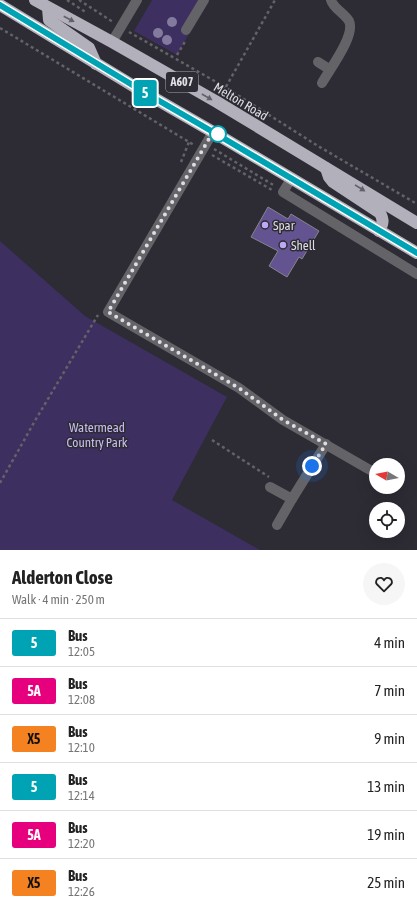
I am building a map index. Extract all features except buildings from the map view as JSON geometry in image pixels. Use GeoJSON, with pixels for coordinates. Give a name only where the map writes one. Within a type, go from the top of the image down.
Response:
{"type":"FeatureCollection","features":[{"type":"Feature","properties":{"kind":"highway","name":"Melton Road"},"geometry":{"type":"LineString","coordinates":[[35,0],[112,42],[216,102],[417,223]]}},
{"type":"Feature","properties":{"kind":"highway","name":"A607"},"geometry":{"type":"LineString","coordinates":[[0,5],[96,64],[417,253]]}},
{"type":"Feature","properties":{"kind":"highway"},"geometry":{"type":"LineString","coordinates":[[48,8],[49,20],[89,48],[96,64]]}},
{"type":"Feature","properties":{"kind":"highway"},"geometry":{"type":"LineString","coordinates":[[326,168],[330,180],[380,213],[383,218],[383,223],[379,231]]}},
{"type":"Feature","properties":{"kind":"street"},"geometry":{"type":"LineString","coordinates":[[112,42],[137,0]]}},
{"type":"Feature","properties":{"kind":"street"},"geometry":{"type":"LineString","coordinates":[[186,30],[204,0]]}},
{"type":"Feature","properties":{"kind":"street"},"geometry":{"type":"LineString","coordinates":[[322,83],[346,42],[350,32],[350,24],[346,16],[332,4],[331,0]]}},
{"type":"Feature","properties":{"kind":"street"},"geometry":{"type":"LineString","coordinates":[[318,62],[329,69]]}},
{"type":"Feature","properties":{"kind":"street"},"geometry":{"type":"LineString","coordinates":[[213,132],[108,312],[239,388],[283,420],[369,469]]}},
{"type":"Feature","properties":{"kind":"street"},"geometry":{"type":"LineString","coordinates":[[291,179],[283,192],[417,274]]}},
{"type":"Feature","properties":{"kind":"street"},"geometry":{"type":"LineString","coordinates":[[347,230],[356,217]]}},
{"type":"Feature","properties":{"kind":"street"},"geometry":{"type":"LineString","coordinates":[[277,525],[326,444]]}},
{"type":"Feature","properties":{"kind":"street"},"geometry":{"type":"LineString","coordinates":[[272,484],[292,499]]}},
{"type":"Feature","properties":{"kind":"path"},"geometry":{"type":"LineString","coordinates":[[79,0],[121,28],[226,87],[318,146],[417,204]]}},
{"type":"Feature","properties":{"kind":"path"},"geometry":{"type":"LineString","coordinates":[[216,102],[275,0]]}},
{"type":"Feature","properties":{"kind":"path"},"geometry":{"type":"LineString","coordinates":[[0,28],[202,150],[282,195],[283,192]]}},
{"type":"Feature","properties":{"kind":"path"},"geometry":{"type":"LineString","coordinates":[[212,440],[272,484]]}},
{"type":"Feature","properties":{"kind":"green space"},"geometry":{"type":"Polygon","coordinates":[[[152,0],[204,0],[190,32],[177,55],[134,31],[152,0]]]}},
{"type":"Feature","properties":{"kind":"green space","name":"Watermead Country Park"},"geometry":{"type":"Polygon","coordinates":[[[0,241],[85,316],[227,397],[172,500],[260,550],[0,550],[0,241]]]}},
{"type":"Feature","properties":{"kind":"bus line","name":"5"},"geometry":{"type":"LineString","coordinates":[[0,5],[96,64],[417,253]]}},
{"type":"Feature","properties":{"kind":"place","name":"Spar"},"geometry":{"type":"Point","coordinates":[265,225]}},
{"type":"Feature","properties":{"kind":"place","name":"Shell"},"geometry":{"type":"Point","coordinates":[283,245]}},
{"type":"Feature","properties":{"kind":"route"},"geometry":{"type":"LineString","coordinates":[[218,134],[213,132],[108,312],[239,388],[283,420],[326,444],[312,466]]}}]}
